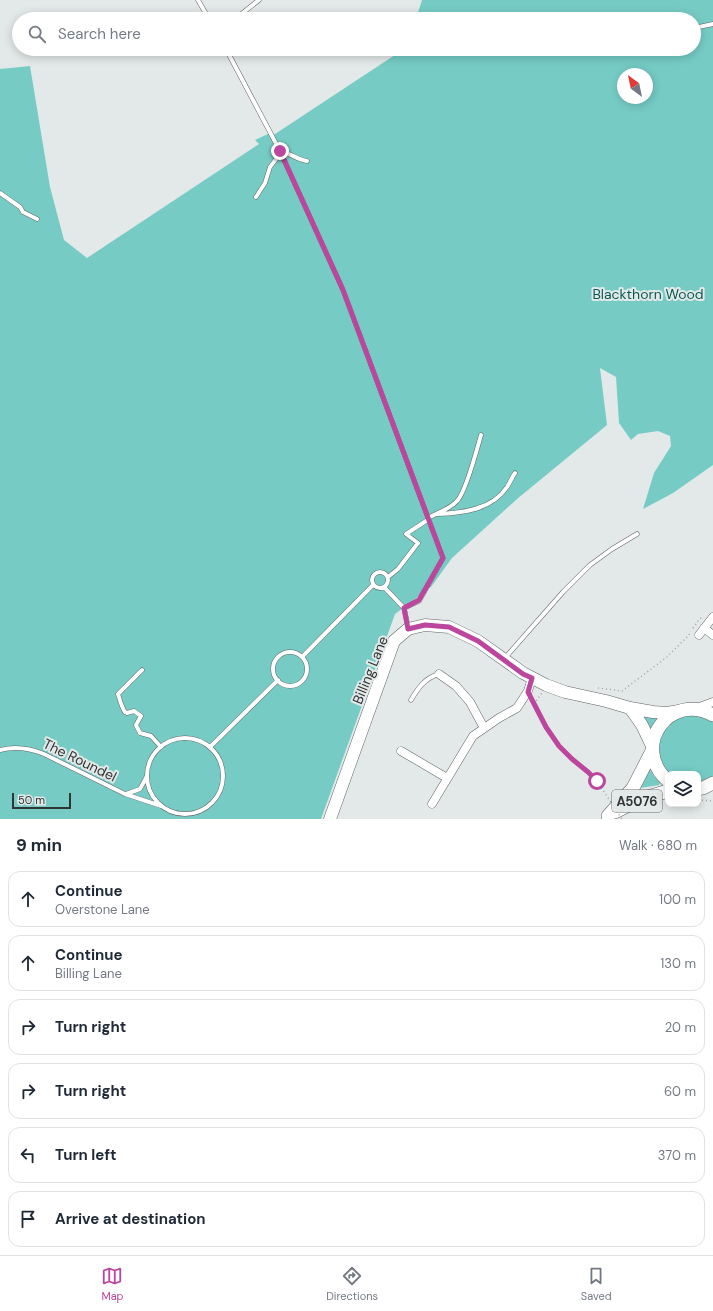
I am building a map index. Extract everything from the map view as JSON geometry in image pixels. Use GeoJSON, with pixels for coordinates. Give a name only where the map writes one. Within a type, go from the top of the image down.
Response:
{"type":"FeatureCollection","features":[{"type":"Feature","properties":{"kind":"main road"},"geometry":{"type":"LineString","coordinates":[[665,778],[658,771],[652,748],[654,738],[661,724],[673,714],[687,710],[706,712],[713,716]]}},
{"type":"Feature","properties":{"kind":"main road","name":"A5076"},"geometry":{"type":"LineString","coordinates":[[605,817],[633,788],[652,748]]}},
{"type":"Feature","properties":{"kind":"main road","name":"A5076"},"geometry":{"type":"LineString","coordinates":[[605,817],[641,799],[665,792]]}},
{"type":"Feature","properties":{"kind":"street"},"geometry":{"type":"LineString","coordinates":[[713,617],[702,632],[713,635]]}},
{"type":"Feature","properties":{"kind":"street","name":"Billing Lane"},"geometry":{"type":"LineString","coordinates":[[330,819],[394,641],[408,629],[425,625],[449,627],[478,641],[504,660],[546,686],[565,692],[606,700],[630,708],[667,713],[687,710]]}},
{"type":"Feature","properties":{"kind":"street"},"geometry":{"type":"LineString","coordinates":[[439,674],[456,686],[470,702],[484,728]]}},
{"type":"Feature","properties":{"kind":"street"},"geometry":{"type":"LineString","coordinates":[[432,804],[473,736],[499,718],[517,708],[528,692],[532,678]]}},
{"type":"Feature","properties":{"kind":"street"},"geometry":{"type":"LineString","coordinates":[[687,710],[713,702]]}},
{"type":"Feature","properties":{"kind":"street"},"geometry":{"type":"LineString","coordinates":[[630,708],[642,725],[652,748]]}},
{"type":"Feature","properties":{"kind":"street"},"geometry":{"type":"LineString","coordinates":[[401,751],[447,778]]}},
{"type":"Feature","properties":{"kind":"lane"},"geometry":{"type":"LineString","coordinates":[[198,0],[205,12]]}},
{"type":"Feature","properties":{"kind":"lane"},"geometry":{"type":"LineString","coordinates":[[244,12],[259,0]]}},
{"type":"Feature","properties":{"kind":"lane"},"geometry":{"type":"LineString","coordinates":[[701,27],[713,24]]}},
{"type":"Feature","properties":{"kind":"lane"},"geometry":{"type":"LineString","coordinates":[[230,56],[280,151],[343,290],[443,558],[419,600],[404,608]]}},
{"type":"Feature","properties":{"kind":"lane"},"geometry":{"type":"LineString","coordinates":[[256,197],[265,183],[270,167],[283,152],[288,153],[300,160],[307,161]]}},
{"type":"Feature","properties":{"kind":"lane"},"geometry":{"type":"LineString","coordinates":[[0,193],[20,207],[23,212],[37,219]]}},
{"type":"Feature","properties":{"kind":"lane"},"geometry":{"type":"LineString","coordinates":[[430,517],[450,507],[458,501],[464,488],[481,435]]}},
{"type":"Feature","properties":{"kind":"lane"},"geometry":{"type":"LineString","coordinates":[[435,514],[474,510],[486,505],[500,496],[515,473]]}},
{"type":"Feature","properties":{"kind":"lane"},"geometry":{"type":"LineString","coordinates":[[388,577],[398,569],[418,543],[406,534],[426,520]]}},
{"type":"Feature","properties":{"kind":"lane"},"geometry":{"type":"LineString","coordinates":[[504,660],[563,592],[590,565],[612,549],[637,534]]}},
{"type":"Feature","properties":{"kind":"lane"},"geometry":{"type":"LineString","coordinates":[[376,573],[384,573],[388,577],[388,583],[384,587],[378,588],[373,585],[372,577],[376,573]]}},
{"type":"Feature","properties":{"kind":"lane"},"geometry":{"type":"LineString","coordinates":[[302,657],[373,585]]}},
{"type":"Feature","properties":{"kind":"lane"},"geometry":{"type":"LineString","coordinates":[[384,587],[404,608],[408,629]]}},
{"type":"Feature","properties":{"kind":"lane"},"geometry":{"type":"LineString","coordinates":[[288,652],[298,654],[302,657],[307,667],[307,672],[302,681],[292,686],[282,684],[275,676],[274,666],[279,657],[288,652]]}},
{"type":"Feature","properties":{"kind":"lane"},"geometry":{"type":"LineString","coordinates":[[142,670],[118,694],[121,706],[125,712],[127,713],[134,711],[141,716],[136,725],[140,733],[151,736],[161,747]]}},
{"type":"Feature","properties":{"kind":"lane"},"geometry":{"type":"LineString","coordinates":[[411,700],[417,690],[430,676],[439,674]]}},
{"type":"Feature","properties":{"kind":"lane"},"geometry":{"type":"LineString","coordinates":[[210,746],[278,680]]}},
{"type":"Feature","properties":{"kind":"lane"},"geometry":{"type":"LineString","coordinates":[[188,738],[200,740],[210,746],[218,756],[223,766],[224,778],[221,790],[215,800],[206,808],[195,813],[177,813],[161,806],[153,798],[147,776],[149,763],[161,747],[175,739],[188,738]]}},
{"type":"Feature","properties":{"kind":"lane","name":"The Roundel"},"geometry":{"type":"LineString","coordinates":[[0,750],[10,747],[32,749],[125,794],[161,806]]}},
{"type":"Feature","properties":{"kind":"lane"},"geometry":{"type":"LineString","coordinates":[[125,794],[140,789],[147,776]]}},
{"type":"Feature","properties":{"kind":"path"},"geometry":{"type":"LineString","coordinates":[[598,688],[622,691],[666,657],[689,635],[698,620],[703,616]]}},
{"type":"Feature","properties":{"kind":"path"},"geometry":{"type":"LineString","coordinates":[[528,692],[546,727],[559,746],[597,781],[622,819]]}},
{"type":"Feature","properties":{"kind":"path"},"geometry":{"type":"LineString","coordinates":[[701,800],[713,801]]}},
{"type":"Feature","properties":{"kind":"green space","name":"Blackthorn Wood"},"geometry":{"type":"Polygon","coordinates":[[[422,0],[713,0],[713,465],[673,493],[643,509],[654,473],[671,446],[670,436],[658,431],[638,434],[631,440],[619,423],[616,377],[600,368],[607,425],[517,499],[452,558],[431,587],[395,614],[321,819],[0,819],[0,69],[30,66],[50,187],[64,240],[87,258],[259,144],[255,140],[270,133],[272,136],[393,56],[701,56],[701,12],[418,12],[422,0]]]}},
{"type":"Feature","properties":{"kind":"green space"},"geometry":{"type":"Polygon","coordinates":[[[639,712],[661,715],[650,729],[639,712]]]}},
{"type":"Feature","properties":{"kind":"green space"},"geometry":{"type":"Polygon","coordinates":[[[687,715],[694,715],[707,718],[713,722],[713,777],[701,783],[701,771],[666,771],[657,757],[660,735],[676,719],[687,715]]]}},
{"type":"Feature","properties":{"kind":"green space"},"geometry":{"type":"Polygon","coordinates":[[[649,768],[660,783],[659,785],[640,788],[649,768]]]}},
{"type":"Feature","properties":{"kind":"route"},"geometry":{"type":"LineString","coordinates":[[280,151],[343,290],[443,558],[419,600],[404,608],[408,629],[425,625],[449,627],[478,641],[523,674],[532,678],[528,692],[546,727],[559,746],[597,781]]}}]}
